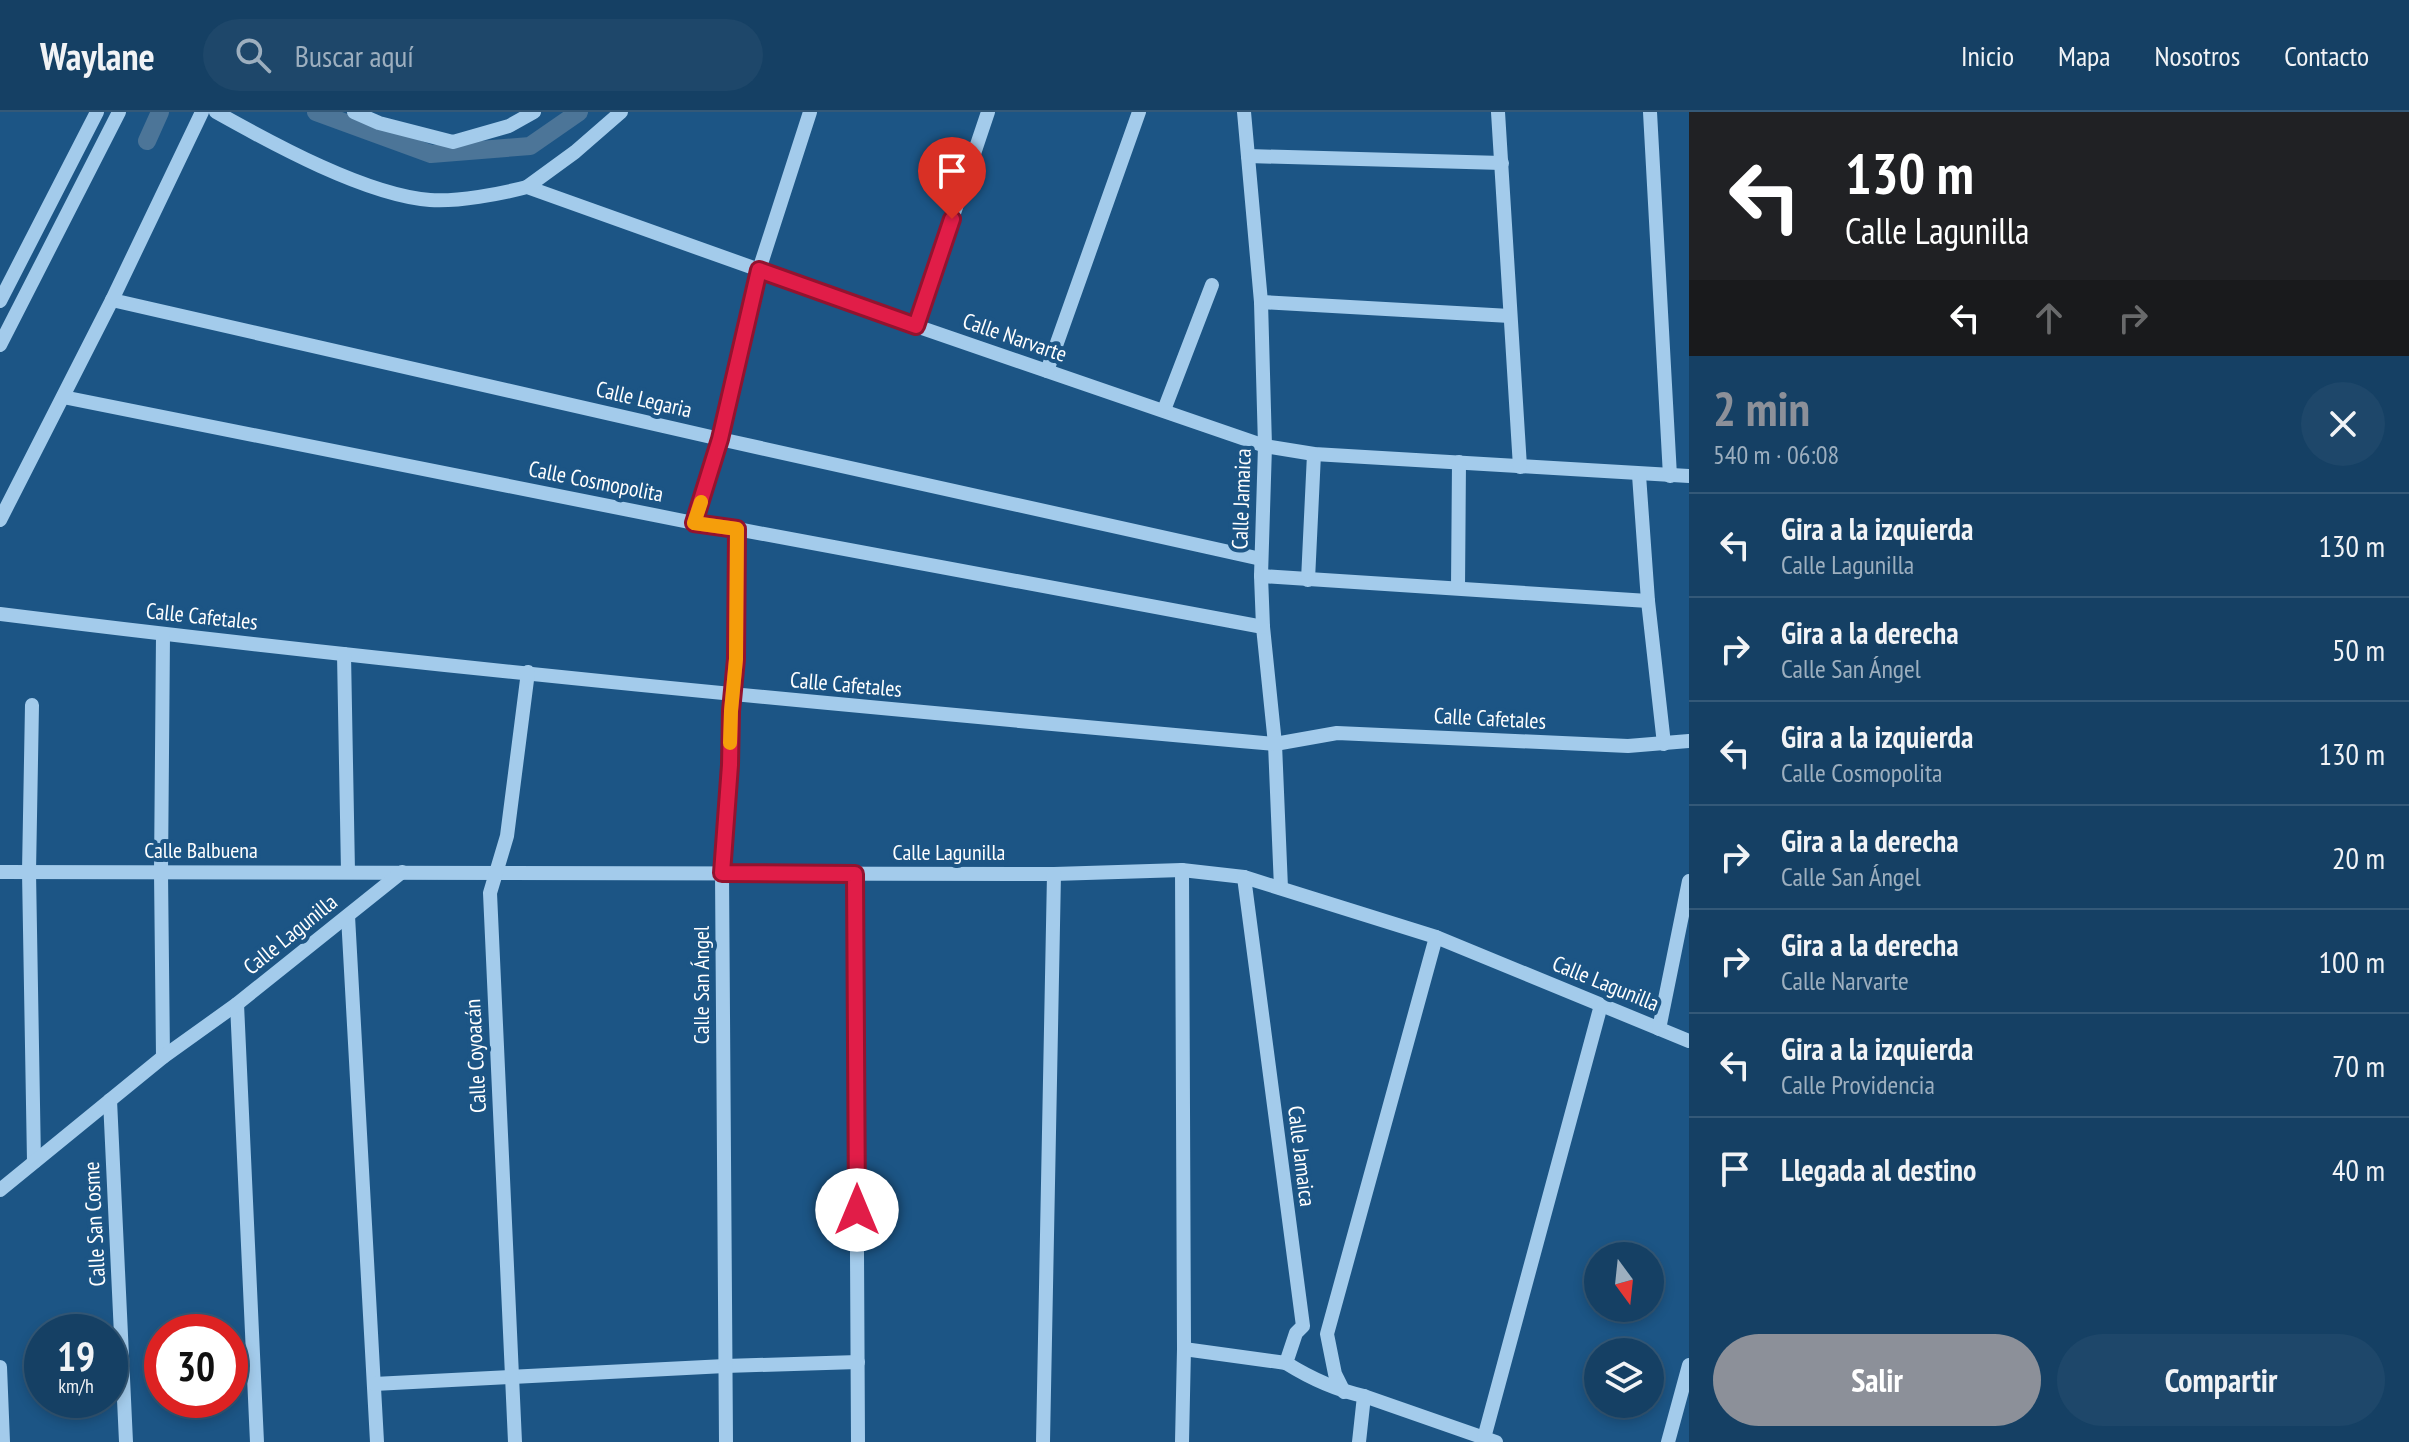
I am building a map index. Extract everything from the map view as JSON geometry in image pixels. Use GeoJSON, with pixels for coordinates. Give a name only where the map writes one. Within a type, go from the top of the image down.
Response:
{"type":"FeatureCollection","features":[{"type":"Feature","properties":{"kind":"street"},"geometry":{"type":"LineString","coordinates":[[0,301],[97,112]]}},
{"type":"Feature","properties":{"kind":"street"},"geometry":{"type":"LineString","coordinates":[[0,345],[119,112]]}},
{"type":"Feature","properties":{"kind":"street"},"geometry":{"type":"LineString","coordinates":[[0,520],[112,300],[202,112]]}},
{"type":"Feature","properties":{"kind":"street"},"geometry":{"type":"LineString","coordinates":[[216,112],[342,174],[404,196],[434,200],[505,193],[527,187],[575,152],[621,112]]}},
{"type":"Feature","properties":{"kind":"street"},"geometry":{"type":"LineString","coordinates":[[354,112],[381,117],[453,142],[509,126],[534,112]]}},
{"type":"Feature","properties":{"kind":"street"},"geometry":{"type":"LineString","coordinates":[[694,523],[720,439],[759,270],[810,112]]}},
{"type":"Feature","properties":{"kind":"street"},"geometry":{"type":"LineString","coordinates":[[916,326],[988,112]]}},
{"type":"Feature","properties":{"kind":"street"},"geometry":{"type":"LineString","coordinates":[[1047,371],[1139,112]]}},
{"type":"Feature","properties":{"kind":"street","name":"Calle Jamaica"},"geometry":{"type":"LineString","coordinates":[[1244,112],[1261,302],[1265,446],[1261,576],[1275,744],[1281,888]]}},
{"type":"Feature","properties":{"kind":"street"},"geometry":{"type":"LineString","coordinates":[[1498,112],[1520,467]]}},
{"type":"Feature","properties":{"kind":"street"},"geometry":{"type":"LineString","coordinates":[[1650,112],[1670,476]]}},
{"type":"Feature","properties":{"kind":"street"},"geometry":{"type":"LineString","coordinates":[[1248,156],[1502,163]]}},
{"type":"Feature","properties":{"kind":"street","name":"Calle Narvarte"},"geometry":{"type":"LineString","coordinates":[[527,187],[1265,446],[1314,454],[1689,476]]}},
{"type":"Feature","properties":{"kind":"street"},"geometry":{"type":"LineString","coordinates":[[1164,410],[1212,285]]}},
{"type":"Feature","properties":{"kind":"street","name":"Calle Legaria"},"geometry":{"type":"LineString","coordinates":[[112,300],[1261,559]]}},
{"type":"Feature","properties":{"kind":"street"},"geometry":{"type":"LineString","coordinates":[[1261,302],[1510,316]]}},
{"type":"Feature","properties":{"kind":"street","name":"Calle Cosmopolita"},"geometry":{"type":"LineString","coordinates":[[63,397],[694,523],[1263,627]]}},
{"type":"Feature","properties":{"kind":"street"},"geometry":{"type":"LineString","coordinates":[[1308,580],[1314,454]]}},
{"type":"Feature","properties":{"kind":"street"},"geometry":{"type":"LineString","coordinates":[[1458,588],[1459,462]]}},
{"type":"Feature","properties":{"kind":"street"},"geometry":{"type":"LineString","coordinates":[[1639,475],[1648,601],[1664,744]]}},
{"type":"Feature","properties":{"kind":"street","name":"Calle San Ángel"},"geometry":{"type":"LineString","coordinates":[[726,1442],[722,873],[736,644],[737,529]]}},
{"type":"Feature","properties":{"kind":"street"},"geometry":{"type":"LineString","coordinates":[[1261,576],[1648,601]]}},
{"type":"Feature","properties":{"kind":"street","name":"Calle Cafetales"},"geometry":{"type":"LineString","coordinates":[[0,614],[163,635],[733,696],[1275,744],[1337,733],[1628,746],[1689,741]]}},
{"type":"Feature","properties":{"kind":"street"},"geometry":{"type":"LineString","coordinates":[[163,635],[163,1057]]}},
{"type":"Feature","properties":{"kind":"street"},"geometry":{"type":"LineString","coordinates":[[344,654],[348,872]]}},
{"type":"Feature","properties":{"kind":"street","name":"Calle Coyoacán"},"geometry":{"type":"LineString","coordinates":[[515,1442],[490,893],[507,836],[528,672]]}},
{"type":"Feature","properties":{"kind":"street"},"geometry":{"type":"LineString","coordinates":[[32,705],[29,872],[34,1162]]}},
{"type":"Feature","properties":{"kind":"street"},"geometry":{"type":"LineString","coordinates":[[1182,870],[1182,1442]]}},
{"type":"Feature","properties":{"kind":"street","name":"Calle Lagunilla"},"geometry":{"type":"LineString","coordinates":[[0,1190],[163,1057],[237,1004],[402,872],[1054,874],[1182,870],[1244,877],[1436,937],[1689,1041]]}},
{"type":"Feature","properties":{"kind":"street","name":"Calle Balbuena"},"geometry":{"type":"LineString","coordinates":[[0,872],[402,872]]}},
{"type":"Feature","properties":{"kind":"street"},"geometry":{"type":"LineString","coordinates":[[855,874],[858,1442]]}},
{"type":"Feature","properties":{"kind":"street"},"geometry":{"type":"LineString","coordinates":[[1043,1442],[1054,874]]}},
{"type":"Feature","properties":{"kind":"street","name":"Calle Jamaica"},"geometry":{"type":"LineString","coordinates":[[1244,877],[1303,1326]]}},
{"type":"Feature","properties":{"kind":"street"},"geometry":{"type":"LineString","coordinates":[[1659,1029],[1689,881]]}},
{"type":"Feature","properties":{"kind":"street"},"geometry":{"type":"LineString","coordinates":[[348,916],[377,1442]]}},
{"type":"Feature","properties":{"kind":"street"},"geometry":{"type":"LineString","coordinates":[[1327,1334],[1436,937]]}},
{"type":"Feature","properties":{"kind":"street"},"geometry":{"type":"LineString","coordinates":[[237,1004],[257,1442]]}},
{"type":"Feature","properties":{"kind":"street"},"geometry":{"type":"LineString","coordinates":[[1184,1349],[1286,1363],[1344,1392],[1364,1396],[1490,1440],[1601,1005]]}},
{"type":"Feature","properties":{"kind":"street","name":"Calle San Cosme"},"geometry":{"type":"LineString","coordinates":[[110,1100],[126,1442]]}},
{"type":"Feature","properties":{"kind":"street"},"geometry":{"type":"LineString","coordinates":[[1286,1363],[1296,1333],[1310,1323],[1320,1324],[1327,1334],[1335,1374],[1344,1392]]}},
{"type":"Feature","properties":{"kind":"street"},"geometry":{"type":"LineString","coordinates":[[374,1384],[858,1362]]}},
{"type":"Feature","properties":{"kind":"street"},"geometry":{"type":"LineString","coordinates":[[1668,1442],[1689,1365]]}},
{"type":"Feature","properties":{"kind":"street"},"geometry":{"type":"LineString","coordinates":[[0,1367],[3,1442]]}},
{"type":"Feature","properties":{"kind":"street"},"geometry":{"type":"LineString","coordinates":[[1359,1442],[1364,1396]]}},
{"type":"Feature","properties":{"kind":"waterway"},"geometry":{"type":"LineString","coordinates":[[147,141],[160,112]]}},
{"type":"Feature","properties":{"kind":"waterway"},"geometry":{"type":"LineString","coordinates":[[316,112],[431,154],[530,146],[579,112]]}},
{"type":"Feature","properties":{"kind":"slow traffic"},"geometry":{"type":"LineString","coordinates":[[701,502],[694,523],[737,529],[736,659],[730,743]]}},
{"type":"Feature","properties":{"kind":"route"},"geometry":{"type":"LineString","coordinates":[[857,1210],[855,874],[722,873],[736,659],[737,529],[694,523],[720,439],[759,270],[916,326],[952,219]]}}]}
